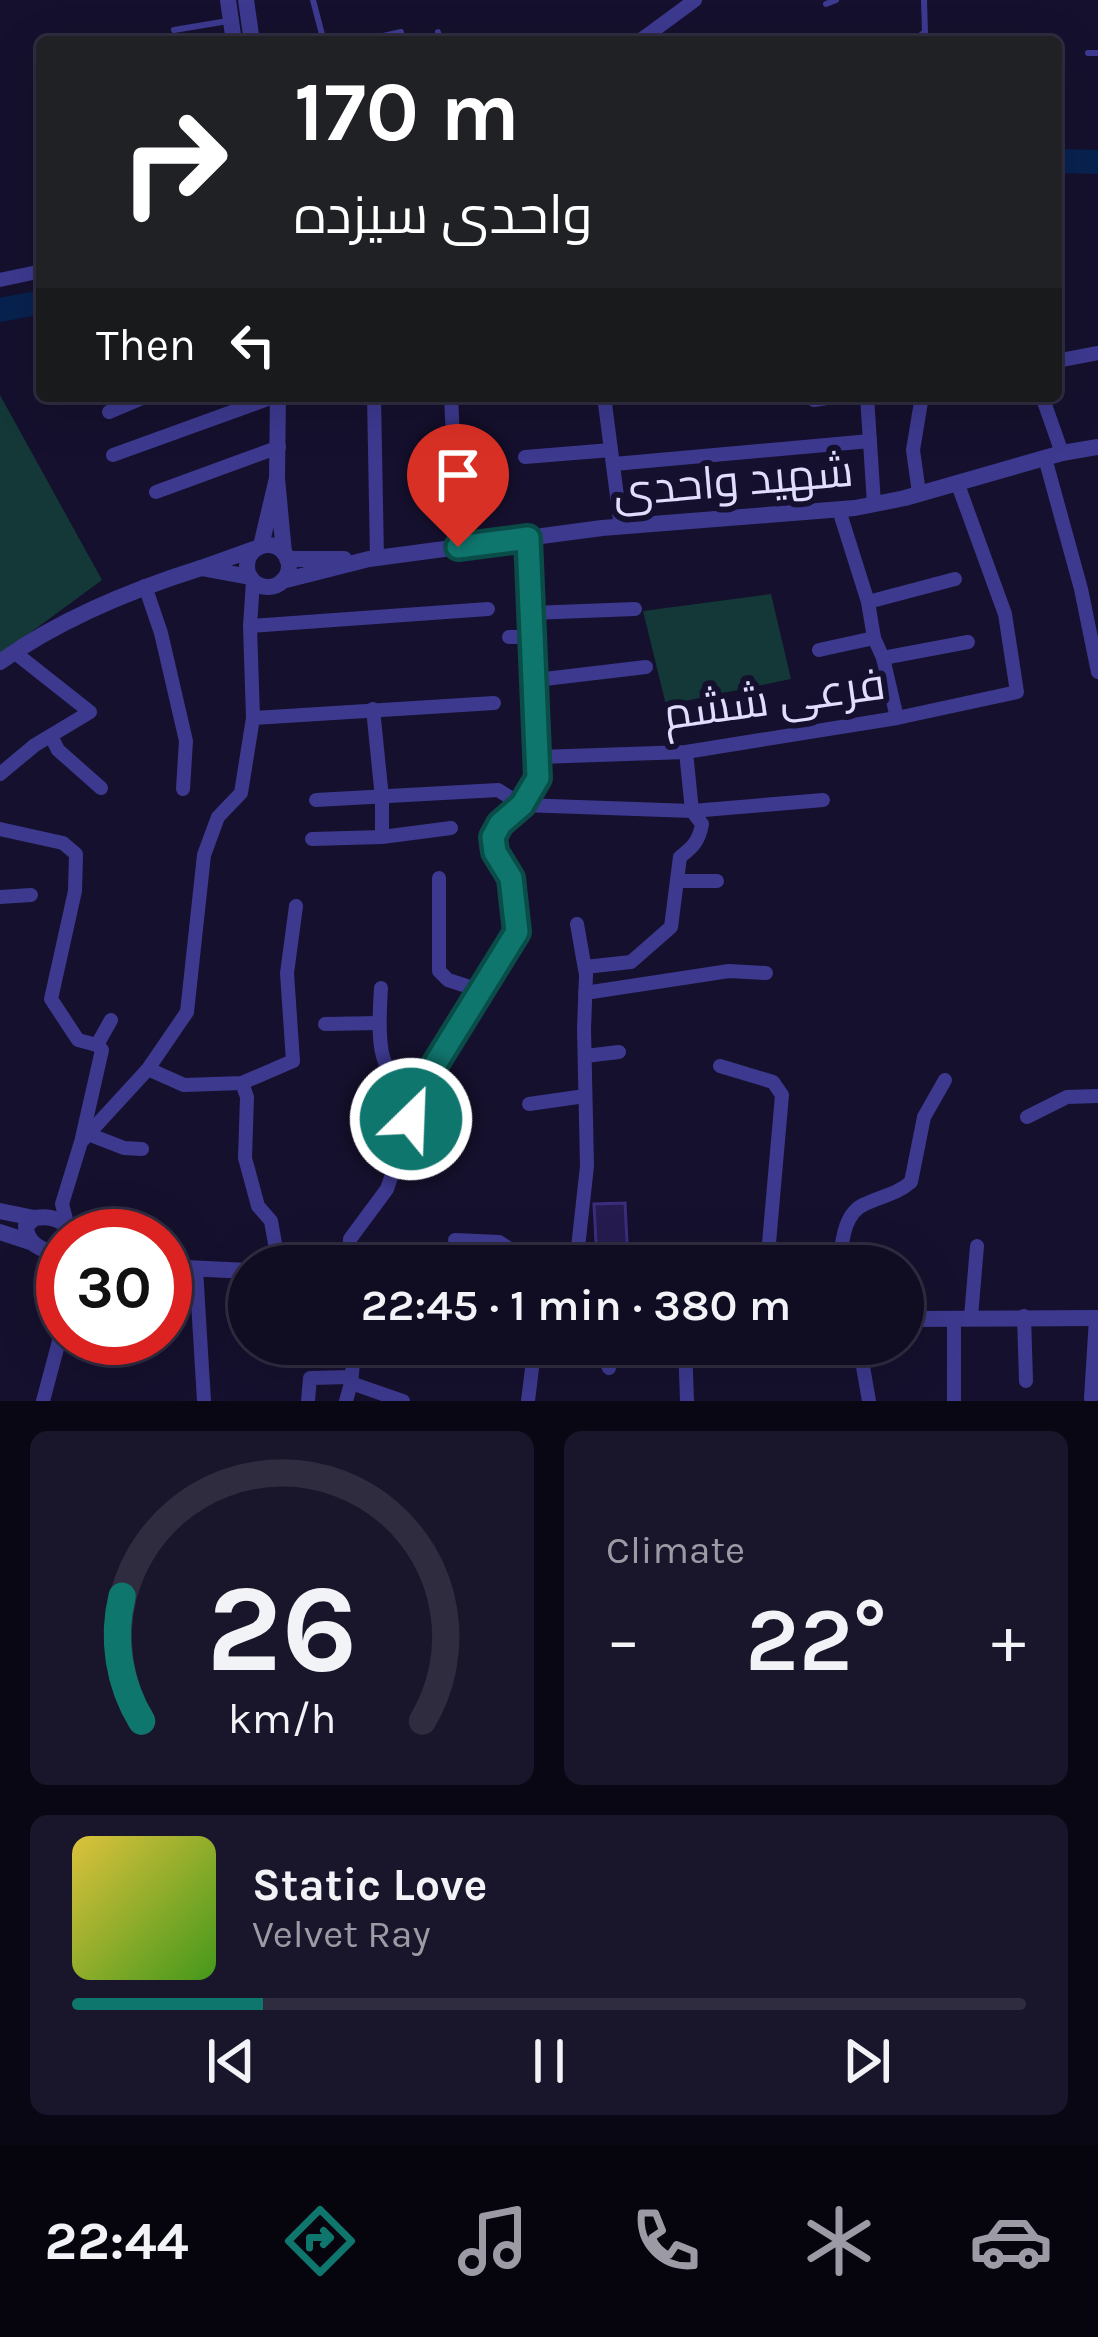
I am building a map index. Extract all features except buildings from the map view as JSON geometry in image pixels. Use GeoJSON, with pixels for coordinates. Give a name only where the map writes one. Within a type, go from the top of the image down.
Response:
{"type":"FeatureCollection","features":[{"type":"Feature","properties":{"kind":"street"},"geometry":{"type":"LineString","coordinates":[[228,0],[233,36]]}},
{"type":"Feature","properties":{"kind":"street"},"geometry":{"type":"LineString","coordinates":[[246,0],[251,36]]}},
{"type":"Feature","properties":{"kind":"street"},"geometry":{"type":"LineString","coordinates":[[645,36],[686,3]]}},
{"type":"Feature","properties":{"kind":"street"},"geometry":{"type":"LineString","coordinates":[[0,280],[36,272]]}},
{"type":"Feature","properties":{"kind":"street"},"geometry":{"type":"LineString","coordinates":[[1062,360],[1098,353]]}},
{"type":"Feature","properties":{"kind":"street"},"geometry":{"type":"LineString","coordinates":[[109,412],[133,402]]}},
{"type":"Feature","properties":{"kind":"street"},"geometry":{"type":"LineString","coordinates":[[113,455],[260,402]]}},
{"type":"Feature","properties":{"kind":"street"},"geometry":{"type":"LineString","coordinates":[[277,402],[277,478],[288,571],[282,581]]}},
{"type":"Feature","properties":{"kind":"street"},"geometry":{"type":"LineString","coordinates":[[373,559],[374,402]]}},
{"type":"Feature","properties":{"kind":"street"},"geometry":{"type":"LineString","coordinates":[[451,402],[458,547]]}},
{"type":"Feature","properties":{"kind":"street"},"geometry":{"type":"LineString","coordinates":[[605,402],[621,527]]}},
{"type":"Feature","properties":{"kind":"street"},"geometry":{"type":"LineString","coordinates":[[867,402],[874,504]]}},
{"type":"Feature","properties":{"kind":"street"},"geometry":{"type":"LineString","coordinates":[[919,493],[913,450],[921,402]]}},
{"type":"Feature","properties":{"kind":"street"},"geometry":{"type":"LineString","coordinates":[[1043,402],[1098,671]]}},
{"type":"Feature","properties":{"kind":"street"},"geometry":{"type":"LineString","coordinates":[[524,457],[612,457],[870,441]]}},
{"type":"Feature","properties":{"kind":"street"},"geometry":{"type":"LineString","coordinates":[[157,492],[279,447]]}},
{"type":"Feature","properties":{"kind":"street","name":"شهید واحدی"},"geometry":{"type":"LineString","coordinates":[[373,559],[621,527],[838,510],[1098,448]]}},
{"type":"Feature","properties":{"kind":"street"},"geometry":{"type":"LineString","coordinates":[[84,1138],[148,1070],[187,1012],[204,855],[218,817],[241,793],[253,718],[248,560],[258,548],[277,478]]}},
{"type":"Feature","properties":{"kind":"street","name":"فرعی ششم"},"geometry":{"type":"LineString","coordinates":[[539,757],[686,752],[897,718],[1017,692],[1005,614],[957,482]]}},
{"type":"Feature","properties":{"kind":"street"},"geometry":{"type":"LineString","coordinates":[[838,510],[868,602],[897,718]]}},
{"type":"Feature","properties":{"kind":"street"},"geometry":{"type":"LineString","coordinates":[[350,1245],[387,1189],[423,1084],[517,932],[511,878],[495,852],[493,837],[522,805],[538,778],[528,538]]}},
{"type":"Feature","properties":{"kind":"street"},"geometry":{"type":"LineString","coordinates":[[0,774],[35,745],[91,712],[7,657],[40,636],[145,586],[258,548],[274,546],[286,556],[373,559]]}},
{"type":"Feature","properties":{"kind":"street"},"geometry":{"type":"LineString","coordinates":[[201,568],[264,586],[373,559]]}},
{"type":"Feature","properties":{"kind":"street"},"geometry":{"type":"LineString","coordinates":[[868,602],[955,579]]}},
{"type":"Feature","properties":{"kind":"street"},"geometry":{"type":"LineString","coordinates":[[145,586],[186,741],[183,789]]}},
{"type":"Feature","properties":{"kind":"street"},"geometry":{"type":"LineString","coordinates":[[250,626],[488,608]]}},
{"type":"Feature","properties":{"kind":"street"},"geometry":{"type":"LineString","coordinates":[[532,613],[635,609]]}},
{"type":"Feature","properties":{"kind":"street"},"geometry":{"type":"LineString","coordinates":[[509,637],[533,637]]}},
{"type":"Feature","properties":{"kind":"street"},"geometry":{"type":"LineString","coordinates":[[819,650],[874,638]]}},
{"type":"Feature","properties":{"kind":"street"},"geometry":{"type":"LineString","coordinates":[[883,658],[968,642]]}},
{"type":"Feature","properties":{"kind":"street"},"geometry":{"type":"LineString","coordinates":[[536,680],[646,667]]}},
{"type":"Feature","properties":{"kind":"street"},"geometry":{"type":"LineString","coordinates":[[253,718],[494,703]]}},
{"type":"Feature","properties":{"kind":"street"},"geometry":{"type":"LineString","coordinates":[[373,709],[382,837]]}},
{"type":"Feature","properties":{"kind":"street"},"geometry":{"type":"LineString","coordinates":[[51,736],[58,750],[101,788]]}},
{"type":"Feature","properties":{"kind":"street"},"geometry":{"type":"LineString","coordinates":[[585,967],[631,962],[670,927],[680,857],[700,836],[702,824],[692,811],[686,752]]}},
{"type":"Feature","properties":{"kind":"street"},"geometry":{"type":"LineString","coordinates":[[316,800],[498,790],[522,805],[692,811],[823,800]]}},
{"type":"Feature","properties":{"kind":"street"},"geometry":{"type":"LineString","coordinates":[[311,838],[382,837],[451,828]]}},
{"type":"Feature","properties":{"kind":"street"},"geometry":{"type":"LineString","coordinates":[[0,829],[63,843],[76,854],[75,891],[51,999],[78,1040],[98,1045],[103,1054],[64,1209]]}},
{"type":"Feature","properties":{"kind":"street"},"geometry":{"type":"LineString","coordinates":[[440,878],[439,971],[448,980],[482,991]]}},
{"type":"Feature","properties":{"kind":"street"},"geometry":{"type":"LineString","coordinates":[[677,881],[717,881]]}},
{"type":"Feature","properties":{"kind":"street"},"geometry":{"type":"LineString","coordinates":[[0,897],[31,895]]}},
{"type":"Feature","properties":{"kind":"street"},"geometry":{"type":"LineString","coordinates":[[148,1070],[184,1085],[242,1083],[293,1060],[287,973],[296,906]]}},
{"type":"Feature","properties":{"kind":"street"},"geometry":{"type":"LineString","coordinates":[[577,924],[585,967],[587,1166],[578,1245]]}},
{"type":"Feature","properties":{"kind":"street"},"geometry":{"type":"LineString","coordinates":[[631,962],[642,986]]}},
{"type":"Feature","properties":{"kind":"street"},"geometry":{"type":"LineString","coordinates":[[586,993],[712,973],[766,973]]}},
{"type":"Feature","properties":{"kind":"street"},"geometry":{"type":"LineString","coordinates":[[381,988],[384,1060],[389,1069],[423,1084]]}},
{"type":"Feature","properties":{"kind":"street"},"geometry":{"type":"LineString","coordinates":[[98,1045],[111,1020]]}},
{"type":"Feature","properties":{"kind":"street"},"geometry":{"type":"LineString","coordinates":[[325,1024],[379,1023]]}},
{"type":"Feature","properties":{"kind":"street"},"geometry":{"type":"LineString","coordinates":[[585,1056],[619,1052]]}},
{"type":"Feature","properties":{"kind":"street"},"geometry":{"type":"LineString","coordinates":[[720,1066],[773,1082],[782,1095],[769,1245]]}},
{"type":"Feature","properties":{"kind":"street"},"geometry":{"type":"LineString","coordinates":[[843,1245],[852,1211],[911,1182],[924,1118],[945,1080]]}},
{"type":"Feature","properties":{"kind":"street"},"geometry":{"type":"LineString","coordinates":[[242,1083],[248,1097],[245,1158],[258,1206],[271,1221],[275,1245]]}},
{"type":"Feature","properties":{"kind":"street"},"geometry":{"type":"LineString","coordinates":[[529,1104],[586,1096]]}},
{"type":"Feature","properties":{"kind":"street"},"geometry":{"type":"LineString","coordinates":[[1027,1117],[1067,1097],[1098,1096]]}},
{"type":"Feature","properties":{"kind":"street"},"geometry":{"type":"LineString","coordinates":[[84,1138],[142,1150]]}},
{"type":"Feature","properties":{"kind":"street"},"geometry":{"type":"LineString","coordinates":[[53,1209],[62,1204]]}},
{"type":"Feature","properties":{"kind":"street"},"geometry":{"type":"LineString","coordinates":[[0,1211],[36,1218]]}},
{"type":"Feature","properties":{"kind":"street"},"geometry":{"type":"LineString","coordinates":[[33,1243],[25,1231],[36,1219]]}},
{"type":"Feature","properties":{"kind":"street"},"geometry":{"type":"LineString","coordinates":[[0,1232],[36,1245]]}},
{"type":"Feature","properties":{"kind":"street"},"geometry":{"type":"LineString","coordinates":[[454,1240],[504,1245]]}},
{"type":"Feature","properties":{"kind":"street"},"geometry":{"type":"LineString","coordinates":[[954,1401],[977,1246]]}},
{"type":"Feature","properties":{"kind":"street"},"geometry":{"type":"LineString","coordinates":[[192,1269],[228,1270]]}},
{"type":"Feature","properties":{"kind":"street"},"geometry":{"type":"LineString","coordinates":[[196,1269],[204,1401]]}},
{"type":"Feature","properties":{"kind":"street"},"geometry":{"type":"LineString","coordinates":[[1024,1316],[1026,1381]]}},
{"type":"Feature","properties":{"kind":"street"},"geometry":{"type":"LineString","coordinates":[[924,1319],[1097,1318],[1091,1398]]}},
{"type":"Feature","properties":{"kind":"street"},"geometry":{"type":"LineString","coordinates":[[44,1401],[53,1365]]}},
{"type":"Feature","properties":{"kind":"street"},"geometry":{"type":"LineString","coordinates":[[346,1401],[353,1365]]}},
{"type":"Feature","properties":{"kind":"street"},"geometry":{"type":"LineString","coordinates":[[528,1401],[533,1365]]}},
{"type":"Feature","properties":{"kind":"street"},"geometry":{"type":"LineString","coordinates":[[686,1365],[687,1401]]}},
{"type":"Feature","properties":{"kind":"street"},"geometry":{"type":"LineString","coordinates":[[863,1365],[869,1401]]}},
{"type":"Feature","properties":{"kind":"street"},"geometry":{"type":"LineString","coordinates":[[308,1401],[310,1378],[351,1380],[403,1401]]}},
{"type":"Feature","properties":{"kind":"lane"},"geometry":{"type":"LineString","coordinates":[[313,0],[322,36]]}},
{"type":"Feature","properties":{"kind":"lane"},"geometry":{"type":"LineString","coordinates":[[826,4],[836,0]]}},
{"type":"Feature","properties":{"kind":"lane"},"geometry":{"type":"LineString","coordinates":[[919,36],[925,32],[924,0]]}},
{"type":"Feature","properties":{"kind":"lane"},"geometry":{"type":"LineString","coordinates":[[174,30],[231,20]]}},
{"type":"Feature","properties":{"kind":"lane"},"geometry":{"type":"LineString","coordinates":[[383,36],[401,32]]}},
{"type":"Feature","properties":{"kind":"lane"},"geometry":{"type":"LineString","coordinates":[[438,32],[439,36]]}},
{"type":"Feature","properties":{"kind":"lane"},"geometry":{"type":"LineString","coordinates":[[1088,53],[1098,53]]}},
{"type":"Feature","properties":{"kind":"green space"},"geometry":{"type":"Polygon","coordinates":[[[0,395],[102,580],[0,655],[0,395]]]}},
{"type":"Feature","properties":{"kind":"green space"},"geometry":{"type":"Polygon","coordinates":[[[771,594],[791,679],[666,705],[643,611],[771,594]]]}},
{"type":"Feature","properties":{"kind":"waterway"},"geometry":{"type":"LineString","coordinates":[[1062,161],[1098,162]]}},
{"type":"Feature","properties":{"kind":"waterway"},"geometry":{"type":"LineString","coordinates":[[0,310],[36,303]]}},
{"type":"Feature","properties":{"kind":"route"},"geometry":{"type":"LineString","coordinates":[[411,1119],[423,1084],[514,941],[518,920],[511,878],[495,852],[493,837],[522,805],[538,778],[528,538],[458,547]]}}]}
